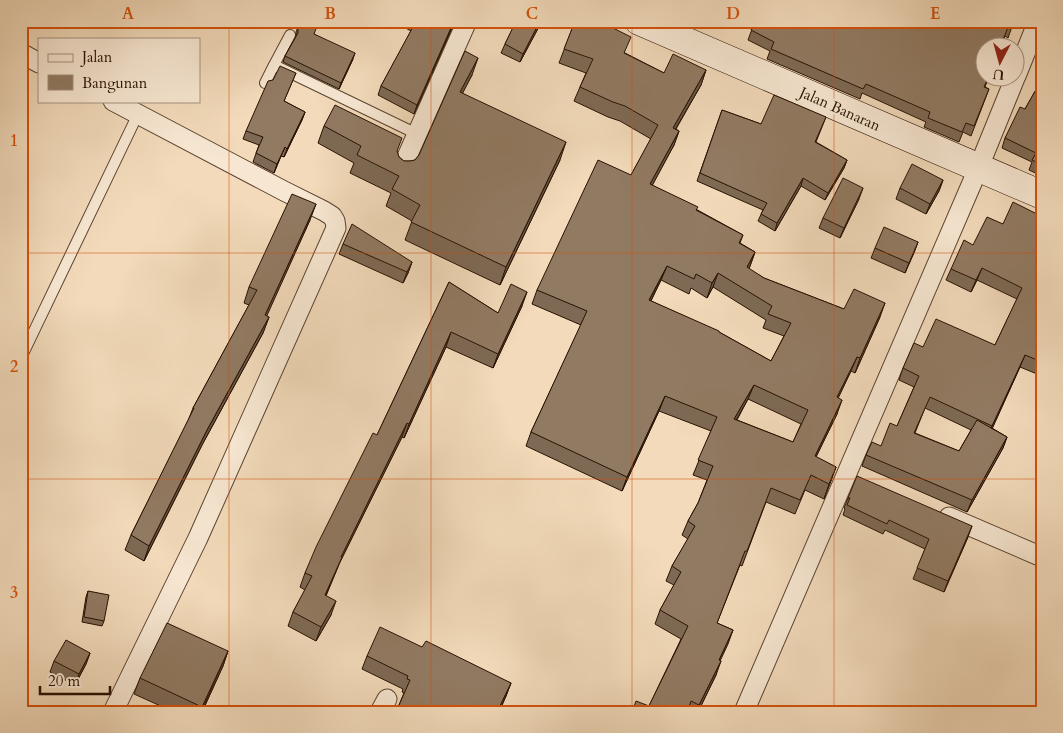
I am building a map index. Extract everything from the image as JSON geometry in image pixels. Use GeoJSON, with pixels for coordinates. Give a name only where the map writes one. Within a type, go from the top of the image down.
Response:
{"type":"FeatureCollection","features":[{"type":"Feature","properties":{"kind":"street"},"geometry":{"type":"LineString","coordinates":[[402,168],[467,21]]}},
{"type":"Feature","properties":{"kind":"street","name":"Jalan Banaran"},"geometry":{"type":"LineString","coordinates":[[639,21],[1042,195]]}},
{"type":"Feature","properties":{"kind":"street"},"geometry":{"type":"LineString","coordinates":[[1026,50],[1038,21]]}},
{"type":"Feature","properties":{"kind":"street"},"geometry":{"type":"LineString","coordinates":[[21,54],[38,62]]}},
{"type":"Feature","properties":{"kind":"street"},"geometry":{"type":"LineString","coordinates":[[744,712],[978,168],[1011,88]]}},
{"type":"Feature","properties":{"kind":"street"},"geometry":{"type":"LineString","coordinates":[[113,712],[198,538],[336,228],[336,221],[324,211],[115,102]]}},
{"type":"Feature","properties":{"kind":"street"},"geometry":{"type":"LineString","coordinates":[[847,472],[865,480]]}},
{"type":"Feature","properties":{"kind":"street"},"geometry":{"type":"LineString","coordinates":[[936,511],[1042,557]]}},
{"type":"Feature","properties":{"kind":"lane"},"geometry":{"type":"LineString","coordinates":[[265,83],[290,35]]}},
{"type":"Feature","properties":{"kind":"lane"},"geometry":{"type":"LineString","coordinates":[[274,65],[417,134]]}},
{"type":"Feature","properties":{"kind":"lane"},"geometry":{"type":"LineString","coordinates":[[21,358],[138,114]]}},
{"type":"Feature","properties":{"kind":"building"},"geometry":{"type":"Polygon","coordinates":[[[301,21],[307,21],[317,26],[314,34],[355,53],[341,83],[285,56],[298,33],[301,21]]]}},
{"type":"Feature","properties":{"kind":"building"},"geometry":{"type":"Polygon","coordinates":[[[413,21],[454,21],[417,105],[381,86],[415,23],[413,21]]]}},
{"type":"Feature","properties":{"kind":"building"},"geometry":{"type":"Polygon","coordinates":[[[516,21],[540,21],[523,54],[505,44],[516,21]]]}},
{"type":"Feature","properties":{"kind":"building"},"geometry":{"type":"Polygon","coordinates":[[[575,21],[596,21],[631,37],[624,53],[664,73],[673,54],[706,70],[673,128],[679,131],[650,184],[698,207],[696,210],[743,235],[739,243],[755,252],[747,267],[764,278],[844,309],[854,289],[885,303],[860,358],[857,357],[837,397],[842,400],[815,456],[836,467],[829,484],[811,475],[800,500],[771,488],[717,623],[733,630],[719,660],[721,661],[699,705],[691,701],[687,712],[632,712],[636,701],[649,706],[688,626],[660,610],[681,572],[672,566],[695,526],[688,521],[698,503],[713,466],[698,460],[717,417],[665,396],[627,477],[531,432],[587,311],[537,290],[598,160],[631,175],[658,125],[625,106],[580,87],[593,59],[564,49],[575,21]],[[667,266],[649,300],[719,331],[771,361],[791,323],[768,314],[772,306],[718,273],[712,283],[696,274],[694,279],[667,266]],[[754,385],[734,419],[793,442],[808,410],[754,385]]]}},
{"type":"Feature","properties":{"kind":"building"},"geometry":{"type":"Polygon","coordinates":[[[755,21],[1014,21],[1012,28],[1008,27],[1004,38],[976,38],[976,88],[989,89],[974,126],[966,123],[962,132],[928,118],[930,112],[866,84],[863,89],[771,49],[774,42],[751,30],[755,21]]]}},
{"type":"Feature","properties":{"kind":"building"},"geometry":{"type":"Polygon","coordinates":[[[465,51],[478,58],[460,92],[566,142],[506,267],[411,222],[420,205],[392,189],[399,176],[357,155],[361,146],[324,126],[335,105],[402,138],[397,151],[399,157],[404,161],[415,160],[419,155],[465,51]]]}},
{"type":"Feature","properties":{"kind":"building"},"geometry":{"type":"Polygon","coordinates":[[[280,66],[296,73],[284,101],[305,112],[287,149],[285,147],[277,164],[256,153],[263,137],[246,131],[268,81],[273,80],[280,66]]]}},
{"type":"Feature","properties":{"kind":"building"},"geometry":{"type":"Polygon","coordinates":[[[1042,79],[1042,165],[1032,160],[1036,153],[1005,138],[1020,107],[1025,109],[1042,79]]]}},
{"type":"Feature","properties":{"kind":"building"},"geometry":{"type":"Polygon","coordinates":[[[774,95],[826,117],[815,142],[847,160],[828,193],[803,178],[777,223],[761,214],[767,203],[700,173],[722,110],[761,124],[774,95]]]}},
{"type":"Feature","properties":{"kind":"building"},"geometry":{"type":"Polygon","coordinates":[[[912,164],[943,180],[930,204],[900,188],[912,164]]]}},
{"type":"Feature","properties":{"kind":"building"},"geometry":{"type":"Polygon","coordinates":[[[843,178],[863,188],[844,228],[823,218],[843,178]]]}},
{"type":"Feature","properties":{"kind":"building"},"geometry":{"type":"Polygon","coordinates":[[[292,194],[316,204],[265,315],[269,317],[207,430],[149,546],[131,535],[193,408],[257,290],[249,287],[292,194]]]}},
{"type":"Feature","properties":{"kind":"building"},"geometry":{"type":"Polygon","coordinates":[[[1013,202],[1035,213],[1037,209],[1042,212],[1042,362],[1025,355],[992,426],[930,397],[914,433],[959,451],[977,420],[1007,437],[972,500],[866,455],[872,442],[881,446],[890,423],[897,426],[919,376],[903,368],[914,343],[923,347],[936,319],[995,345],[1022,288],[982,268],[976,280],[951,269],[964,240],[973,245],[987,217],[1003,224],[1013,202]]]}},
{"type":"Feature","properties":{"kind":"building"},"geometry":{"type":"Polygon","coordinates":[[[352,224],[412,262],[407,272],[343,244],[352,224]]]}},
{"type":"Feature","properties":{"kind":"building"},"geometry":{"type":"Polygon","coordinates":[[[884,227],[918,242],[909,263],[875,248],[884,227]]]}},
{"type":"Feature","properties":{"kind":"building"},"geometry":{"type":"Polygon","coordinates":[[[449,282],[498,313],[511,284],[527,292],[498,354],[451,332],[409,424],[407,423],[341,557],[325,595],[336,601],[321,627],[293,612],[312,576],[305,573],[373,433],[377,435],[449,282]]]}},
{"type":"Feature","properties":{"kind":"building"},"geometry":{"type":"Polygon","coordinates":[[[857,476],[972,526],[948,581],[917,568],[929,539],[889,520],[887,524],[847,505],[857,476]]]}},
{"type":"Feature","properties":{"kind":"building"},"geometry":{"type":"Polygon","coordinates":[[[88,591],[109,595],[104,621],[84,617],[88,591]]]}},
{"type":"Feature","properties":{"kind":"building"},"geometry":{"type":"Polygon","coordinates":[[[167,623],[228,651],[202,707],[140,678],[167,623]]]}},
{"type":"Feature","properties":{"kind":"building"},"geometry":{"type":"Polygon","coordinates":[[[380,627],[422,647],[426,641],[511,683],[497,712],[396,712],[410,680],[407,679],[408,676],[367,656],[380,627]]]}},
{"type":"Feature","properties":{"kind":"building"},"geometry":{"type":"Polygon","coordinates":[[[66,640],[90,653],[79,674],[54,661],[66,640]]]}}]}
